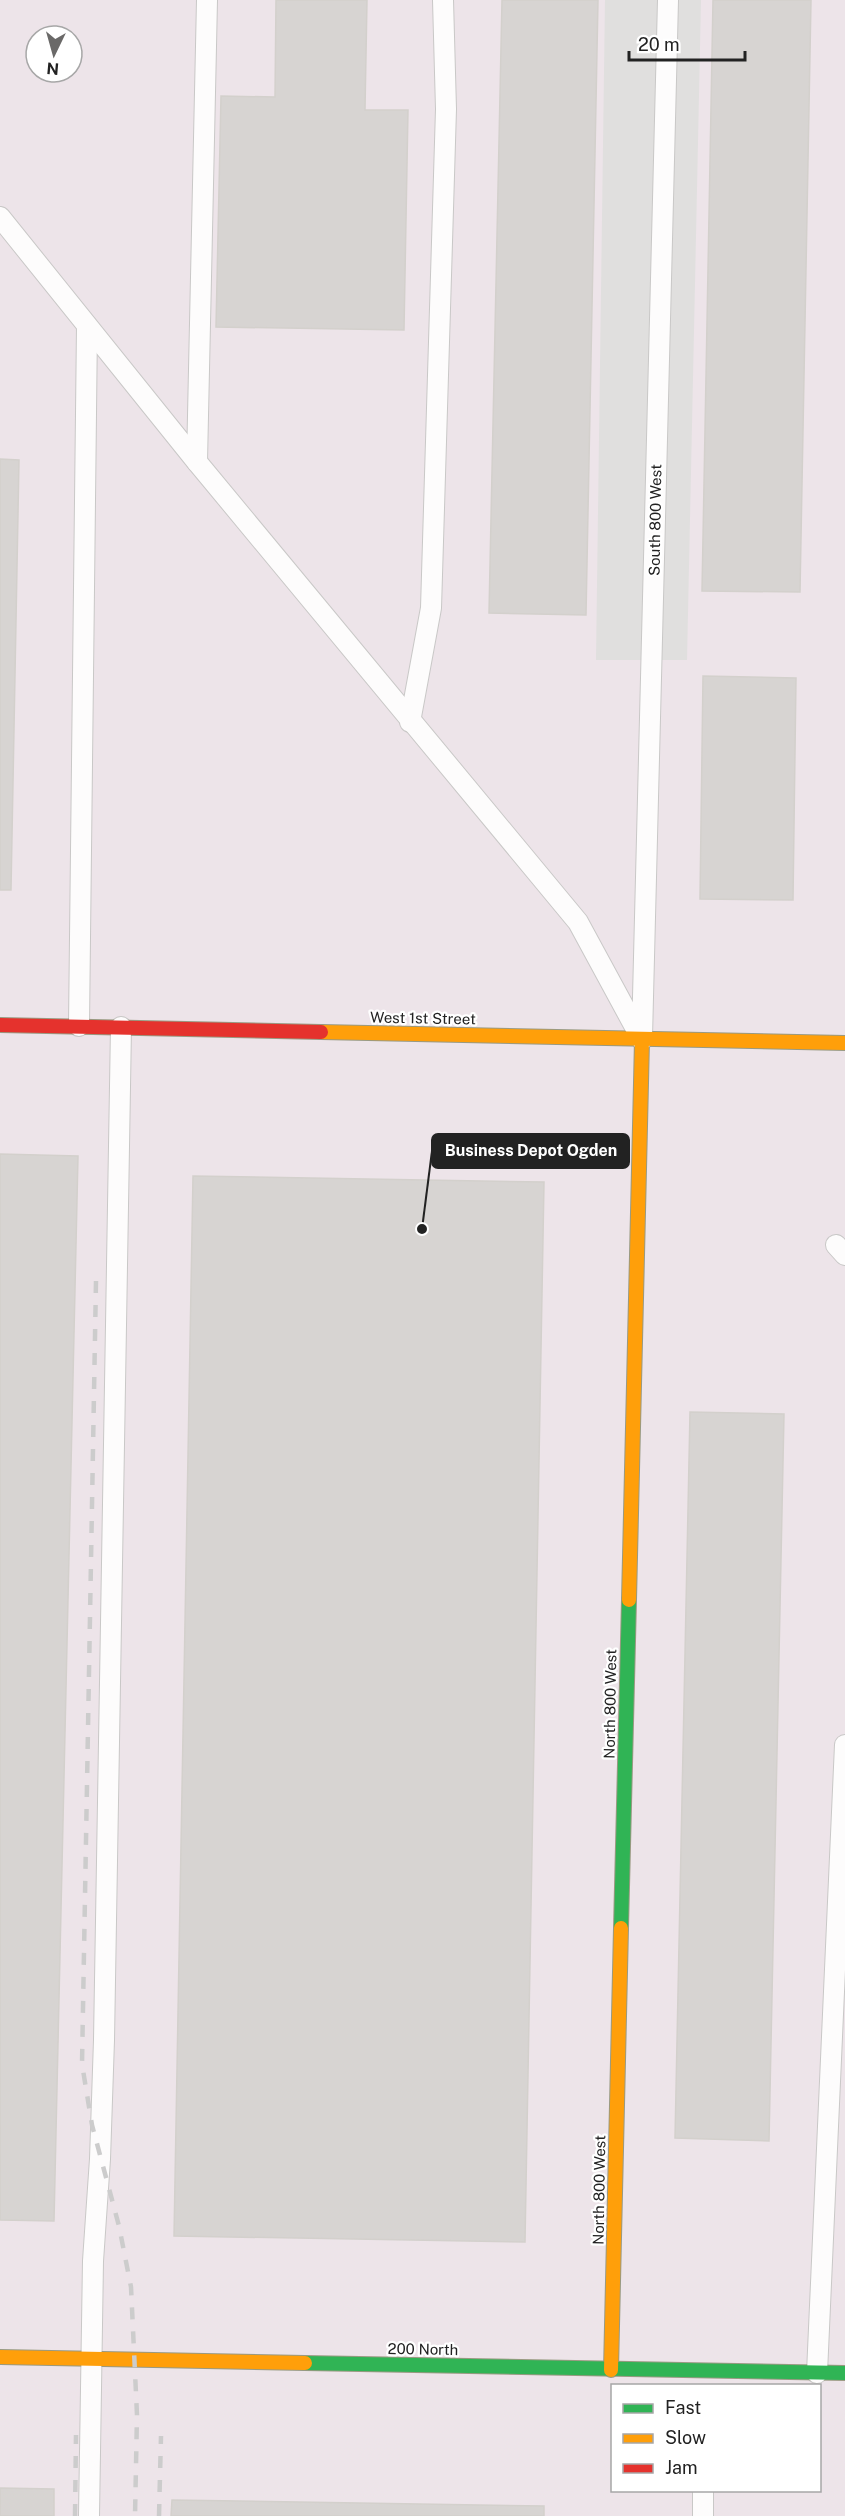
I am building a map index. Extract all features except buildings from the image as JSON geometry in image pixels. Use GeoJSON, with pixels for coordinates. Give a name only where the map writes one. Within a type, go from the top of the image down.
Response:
{"type":"FeatureCollection","features":[{"type":"Feature","properties":{"kind":"street","name":"West 1st Street"},"geometry":{"type":"LineString","coordinates":[[0,1025],[845,1044]]}},
{"type":"Feature","properties":{"kind":"street","name":"North 800 West"},"geometry":{"type":"LineString","coordinates":[[611,2370],[642,1040]]}},
{"type":"Feature","properties":{"kind":"street","name":"200 North"},"geometry":{"type":"LineString","coordinates":[[0,2357],[611,2370],[705,2378],[845,2373]]}},
{"type":"Feature","properties":{"kind":"lane"},"geometry":{"type":"LineString","coordinates":[[197,462],[207,0]]}},
{"type":"Feature","properties":{"kind":"lane"},"geometry":{"type":"LineString","coordinates":[[410,722],[431,608],[446,109],[443,0]]}},
{"type":"Feature","properties":{"kind":"lane","name":"South 800 West"},"geometry":{"type":"LineString","coordinates":[[642,1040],[668,0]]}},
{"type":"Feature","properties":{"kind":"lane"},"geometry":{"type":"LineString","coordinates":[[0,217],[410,722],[578,922],[642,1040]]}},
{"type":"Feature","properties":{"kind":"lane"},"geometry":{"type":"LineString","coordinates":[[79,1026],[87,326]]}},
{"type":"Feature","properties":{"kind":"lane"},"geometry":{"type":"LineString","coordinates":[[89,2516],[93,2261],[100,2159],[104,2040],[121,1027]]}},
{"type":"Feature","properties":{"kind":"lane"},"geometry":{"type":"LineString","coordinates":[[817,2373],[845,1745]]}},
{"type":"Feature","properties":{"kind":"lane"},"geometry":{"type":"LineString","coordinates":[[703,2492],[703,2516]]}},
{"type":"Feature","properties":{"kind":"shaded area"},"geometry":{"type":"Polygon","coordinates":[[[0,0],[845,0],[845,2516],[0,2516],[0,0]]]}},
{"type":"Feature","properties":{"kind":"shaded area"},"geometry":{"type":"Polygon","coordinates":[[[605,0],[701,0],[687,660],[596,660],[605,0]]]}},
{"type":"Feature","properties":{"kind":"railway"},"geometry":{"type":"LineString","coordinates":[[96,1281],[82,2064],[92,2125],[119,2226],[131,2287],[137,2415],[135,2516]]}},
{"type":"Feature","properties":{"kind":"railway"},"geometry":{"type":"LineString","coordinates":[[75,2516],[76,2435]]}},
{"type":"Feature","properties":{"kind":"railway"},"geometry":{"type":"LineString","coordinates":[[159,2516],[161,2436]]}},
{"type":"Feature","properties":{"kind":"traffic: fast"},"geometry":{"type":"LineString","coordinates":[[621,1928],[629,1600]]}},
{"type":"Feature","properties":{"kind":"traffic: fast"},"geometry":{"type":"LineString","coordinates":[[305,2363],[845,2373]]}},
{"type":"Feature","properties":{"kind":"traffic: slow"},"geometry":{"type":"LineString","coordinates":[[321,1032],[845,1043]]}},
{"type":"Feature","properties":{"kind":"traffic: slow"},"geometry":{"type":"LineString","coordinates":[[629,1600],[642,1040]]}},
{"type":"Feature","properties":{"kind":"traffic: slow"},"geometry":{"type":"LineString","coordinates":[[611,2370],[621,1928]]}},
{"type":"Feature","properties":{"kind":"traffic: slow"},"geometry":{"type":"LineString","coordinates":[[0,2357],[305,2363]]}},
{"type":"Feature","properties":{"kind":"traffic: jam"},"geometry":{"type":"LineString","coordinates":[[0,1025],[321,1032]]}},
{"type":"Feature","properties":{"kind":"place","name":"Business Depot Ogden"},"geometry":{"type":"Point","coordinates":[422,1229]}}]}
